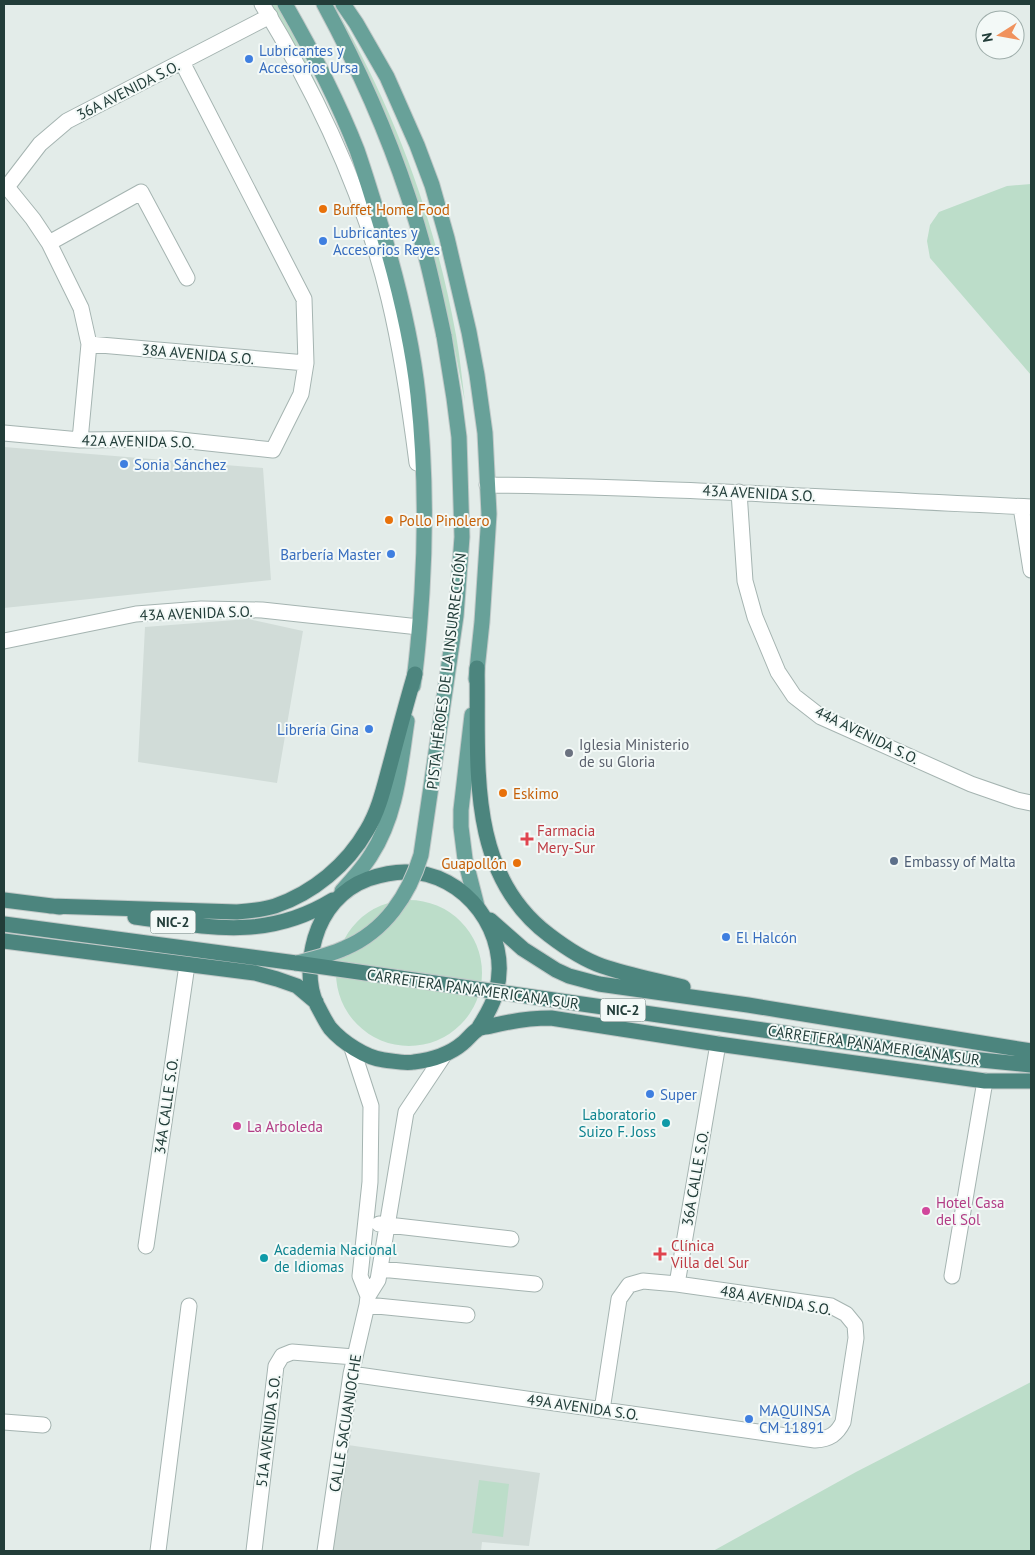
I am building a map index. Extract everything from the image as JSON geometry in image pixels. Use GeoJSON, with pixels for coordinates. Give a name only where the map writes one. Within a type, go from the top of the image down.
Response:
{"type":"FeatureCollection","features":[{"type":"Feature","properties":{"kind":"highway"},"geometry":{"type":"LineString","coordinates":[[477,668],[479,773],[483,819],[487,840],[498,871],[506,888],[516,902],[539,927],[567,949],[594,963],[748,1005]]}},
{"type":"Feature","properties":{"kind":"highway"},"geometry":{"type":"LineString","coordinates":[[50,906],[237,912],[274,906],[318,884],[336,870],[368,830],[380,802],[415,674]]}},
{"type":"Feature","properties":{"kind":"highway","name":"NIC-2"},"geometry":{"type":"LineString","coordinates":[[4,900],[217,928],[246,928],[279,924],[298,918],[320,908],[359,883],[379,876],[407,872],[433,876],[457,888],[479,909],[492,930],[498,950],[500,971],[496,992],[489,1012],[478,1029],[462,1044],[444,1055],[413,1063],[381,1060],[352,1048],[331,1028],[316,1002],[310,977],[311,951],[318,927],[336,898]]}},
{"type":"Feature","properties":{"kind":"highway","name":"CARRETERA PANAMERICANA SUR"},"geometry":{"type":"LineString","coordinates":[[479,909],[523,949],[556,970],[569,976],[599,984],[748,1005],[1031,1051]]}},
{"type":"Feature","properties":{"kind":"highway","name":"CARRETERA PANAMERICANA SUR"},"geometry":{"type":"LineString","coordinates":[[4,924],[951,1057],[1031,1065]]}},
{"type":"Feature","properties":{"kind":"highway","name":"NIC-2"},"geometry":{"type":"LineString","coordinates":[[4,941],[255,973],[297,986],[316,1002]]}},
{"type":"Feature","properties":{"kind":"highway","name":"CARRETERA PANAMERICANA SUR"},"geometry":{"type":"LineString","coordinates":[[478,1029],[523,1019],[551,1018],[718,1044],[985,1081],[1031,1081]]}},
{"type":"Feature","properties":{"kind":"main road","name":"PISTA HÉROES DE LA INSURRECCIÓN"},"geometry":{"type":"LineString","coordinates":[[285,4],[317,62],[348,129],[369,187],[391,259],[403,309],[418,394],[423,450],[424,517],[419,627],[415,674],[394,803],[384,832],[371,855],[336,898]]}},
{"type":"Feature","properties":{"kind":"main road","name":"PISTA HÉROES DE LA INSURRECCIÓN"},"geometry":{"type":"LineString","coordinates":[[296,964],[346,948],[362,939],[390,915],[413,880],[421,855],[456,616],[461,546],[462,502],[459,437],[444,336],[426,256],[408,196],[380,121],[324,4]]}},
{"type":"Feature","properties":{"kind":"main road","name":"PISTA HÉROES DE LA INSURRECCIÓN"},"geometry":{"type":"LineString","coordinates":[[344,4],[387,77],[417,145],[432,185],[448,238],[477,375],[484,433],[489,514],[481,631],[461,810],[461,827],[465,859],[479,909]]}},
{"type":"Feature","properties":{"kind":"street","name":"PISTA HÉROES DE LA INSURRECCIÓN"},"geometry":{"type":"LineString","coordinates":[[266,10],[299,66],[330,128],[350,176],[371,236],[389,298],[408,396],[424,517]]}},
{"type":"Feature","properties":{"kind":"street","name":"36A AVENIDA S.O."},"geometry":{"type":"LineString","coordinates":[[5,187],[40,144],[67,121],[182,62],[266,10]]}},
{"type":"Feature","properties":{"kind":"street"},"geometry":{"type":"LineString","coordinates":[[182,62],[304,299],[306,363]]}},
{"type":"Feature","properties":{"kind":"street"},"geometry":{"type":"LineString","coordinates":[[5,187],[33,219],[49,243],[81,308],[89,344],[80,440]]}},
{"type":"Feature","properties":{"kind":"street"},"geometry":{"type":"LineString","coordinates":[[49,243],[141,192],[187,278]]}},
{"type":"Feature","properties":{"kind":"street","name":"38A AVENIDA S.O."},"geometry":{"type":"LineString","coordinates":[[89,344],[306,363]]}},
{"type":"Feature","properties":{"kind":"street","name":"42A AVENIDA S.O."},"geometry":{"type":"LineString","coordinates":[[4,433],[80,440],[171,439],[273,450],[301,394],[306,363]]}},
{"type":"Feature","properties":{"kind":"street","name":"43A AVENIDA S.O."},"geometry":{"type":"LineString","coordinates":[[487,485],[739,492],[1026,507]]}},
{"type":"Feature","properties":{"kind":"street","name":"44A AVENIDA S.O."},"geometry":{"type":"LineString","coordinates":[[739,492],[746,581],[754,617],[778,672],[794,696],[821,717],[971,784],[1031,803]]}},
{"type":"Feature","properties":{"kind":"street"},"geometry":{"type":"LineString","coordinates":[[1026,507],[1031,570]]}},
{"type":"Feature","properties":{"kind":"street","name":"43A AVENIDA S.O."},"geometry":{"type":"LineString","coordinates":[[4,641],[136,614],[201,609],[262,610],[419,627]]}},
{"type":"Feature","properties":{"kind":"street","name":"34A CALLE S.O."},"geometry":{"type":"LineString","coordinates":[[146,1246],[187,965]]}},
{"type":"Feature","properties":{"kind":"street","name":"36A CALLE S.O."},"geometry":{"type":"LineString","coordinates":[[677,1284],[718,1044]]}},
{"type":"Feature","properties":{"kind":"street"},"geometry":{"type":"LineString","coordinates":[[352,1048],[371,1106],[370,1182],[360,1276],[368,1300],[467,1315]]}},
{"type":"Feature","properties":{"kind":"street","name":"CALLE SACUANJOCHE"},"geometry":{"type":"LineString","coordinates":[[325,1551],[350,1374],[368,1300],[378,1280],[406,1112],[444,1055]]}},
{"type":"Feature","properties":{"kind":"street"},"geometry":{"type":"LineString","coordinates":[[952,1276],[985,1081]]}},
{"type":"Feature","properties":{"kind":"street"},"geometry":{"type":"LineString","coordinates":[[365,1222],[511,1239]]}},
{"type":"Feature","properties":{"kind":"street"},"geometry":{"type":"LineString","coordinates":[[380,1269],[536,1284]]}},
{"type":"Feature","properties":{"kind":"street"},"geometry":{"type":"LineString","coordinates":[[602,1410],[619,1299],[629,1285],[643,1281],[677,1284]]}},
{"type":"Feature","properties":{"kind":"street","name":"48A AVENIDA S.O."},"geometry":{"type":"LineString","coordinates":[[677,1284],[831,1306],[846,1314],[855,1325],[856,1338],[843,1422],[838,1432],[826,1440],[815,1440]]}},
{"type":"Feature","properties":{"kind":"street"},"geometry":{"type":"LineString","coordinates":[[158,1551],[188,1306]]}},
{"type":"Feature","properties":{"kind":"street","name":"51A AVENIDA S.O."},"geometry":{"type":"LineString","coordinates":[[254,1551],[276,1366],[282,1356],[292,1352],[354,1357]]}},
{"type":"Feature","properties":{"kind":"street","name":"49A AVENIDA S.O."},"geometry":{"type":"LineString","coordinates":[[350,1374],[815,1440]]}},
{"type":"Feature","properties":{"kind":"street"},"geometry":{"type":"LineString","coordinates":[[4,1427],[43,1426]]}},
{"type":"Feature","properties":{"kind":"shaded area"},"geometry":{"type":"Polygon","coordinates":[[[4,447],[263,468],[271,580],[4,608],[4,447]]]}},
{"type":"Feature","properties":{"kind":"shaded area"},"geometry":{"type":"Polygon","coordinates":[[[248,619],[303,631],[277,783],[138,762],[145,627],[248,619]]]}},
{"type":"Feature","properties":{"kind":"shaded area"},"geometry":{"type":"Polygon","coordinates":[[[348,1445],[540,1473],[529,1546],[482,1542],[481,1551],[333,1551],[348,1445]]]}},
{"type":"Feature","properties":{"kind":"green space"},"geometry":{"type":"Polygon","coordinates":[[[271,4],[277,4],[283,13],[331,114],[285,27],[271,4]]]}},
{"type":"Feature","properties":{"kind":"green space"},"geometry":{"type":"Polygon","coordinates":[[[336,9],[377,86],[410,167],[424,208],[447,292],[457,343],[465,402],[443,295],[419,202],[387,118],[336,9]]]}},
{"type":"Feature","properties":{"kind":"green space"},"geometry":{"type":"Polygon","coordinates":[[[1031,184],[1031,375],[930,258],[927,241],[930,225],[939,212],[1007,186],[1031,184]]]}},
{"type":"Feature","properties":{"kind":"green space"},"geometry":{"type":"Polygon","coordinates":[[[409,900],[437,906],[460,922],[476,945],[482,973],[476,1001],[460,1024],[437,1040],[409,1046],[381,1040],[358,1024],[342,1001],[336,973],[342,945],[358,922],[381,906],[409,900]]]}},
{"type":"Feature","properties":{"kind":"green space"},"geometry":{"type":"Polygon","coordinates":[[[1031,1382],[1031,1551],[713,1551],[856,1472],[1031,1382]]]}},
{"type":"Feature","properties":{"kind":"green space"},"geometry":{"type":"Polygon","coordinates":[[[479,1480],[509,1484],[503,1537],[472,1533],[479,1480]]]}},
{"type":"Feature","properties":{"kind":"place","name":"Lubricantes y Accesorios Ursa"},"geometry":{"type":"Point","coordinates":[249,59]}},
{"type":"Feature","properties":{"kind":"place","name":"Buffet Home Food"},"geometry":{"type":"Point","coordinates":[323,209]}},
{"type":"Feature","properties":{"kind":"place","name":"Lubricantes y Accesorios Reyes"},"geometry":{"type":"Point","coordinates":[323,241]}},
{"type":"Feature","properties":{"kind":"place","name":"Sonia Sánchez"},"geometry":{"type":"Point","coordinates":[124,464]}},
{"type":"Feature","properties":{"kind":"place","name":"Pollo Pinolero"},"geometry":{"type":"Point","coordinates":[389,520]}},
{"type":"Feature","properties":{"kind":"place","name":"Barbería Master"},"geometry":{"type":"Point","coordinates":[391,554]}},
{"type":"Feature","properties":{"kind":"place","name":"Librería Gina"},"geometry":{"type":"Point","coordinates":[369,729]}},
{"type":"Feature","properties":{"kind":"place","name":"Iglesia Ministerio de su Gloria"},"geometry":{"type":"Point","coordinates":[569,753]}},
{"type":"Feature","properties":{"kind":"place","name":"Eskimo"},"geometry":{"type":"Point","coordinates":[503,793]}},
{"type":"Feature","properties":{"kind":"place","name":"Farmacia Mery-Sur"},"geometry":{"type":"Point","coordinates":[527,839]}},
{"type":"Feature","properties":{"kind":"place","name":"Embassy of Malta"},"geometry":{"type":"Point","coordinates":[894,861]}},
{"type":"Feature","properties":{"kind":"place","name":"Guapollón"},"geometry":{"type":"Point","coordinates":[517,863]}},
{"type":"Feature","properties":{"kind":"place","name":"El Halcón"},"geometry":{"type":"Point","coordinates":[726,937]}},
{"type":"Feature","properties":{"kind":"place","name":"Super"},"geometry":{"type":"Point","coordinates":[650,1094]}},
{"type":"Feature","properties":{"kind":"place","name":"Laboratorio Suizo F. Joss"},"geometry":{"type":"Point","coordinates":[666,1123]}},
{"type":"Feature","properties":{"kind":"place","name":"La Arboleda"},"geometry":{"type":"Point","coordinates":[237,1126]}},
{"type":"Feature","properties":{"kind":"place","name":"Hotel Casa del Sol"},"geometry":{"type":"Point","coordinates":[926,1211]}},
{"type":"Feature","properties":{"kind":"place","name":"Clínica Villa del Sur"},"geometry":{"type":"Point","coordinates":[660,1254]}},
{"type":"Feature","properties":{"kind":"place","name":"Academia Nacional de Idiomas"},"geometry":{"type":"Point","coordinates":[264,1258]}},
{"type":"Feature","properties":{"kind":"place","name":"MAQUINSA CM 11891"},"geometry":{"type":"Point","coordinates":[749,1419]}}]}
